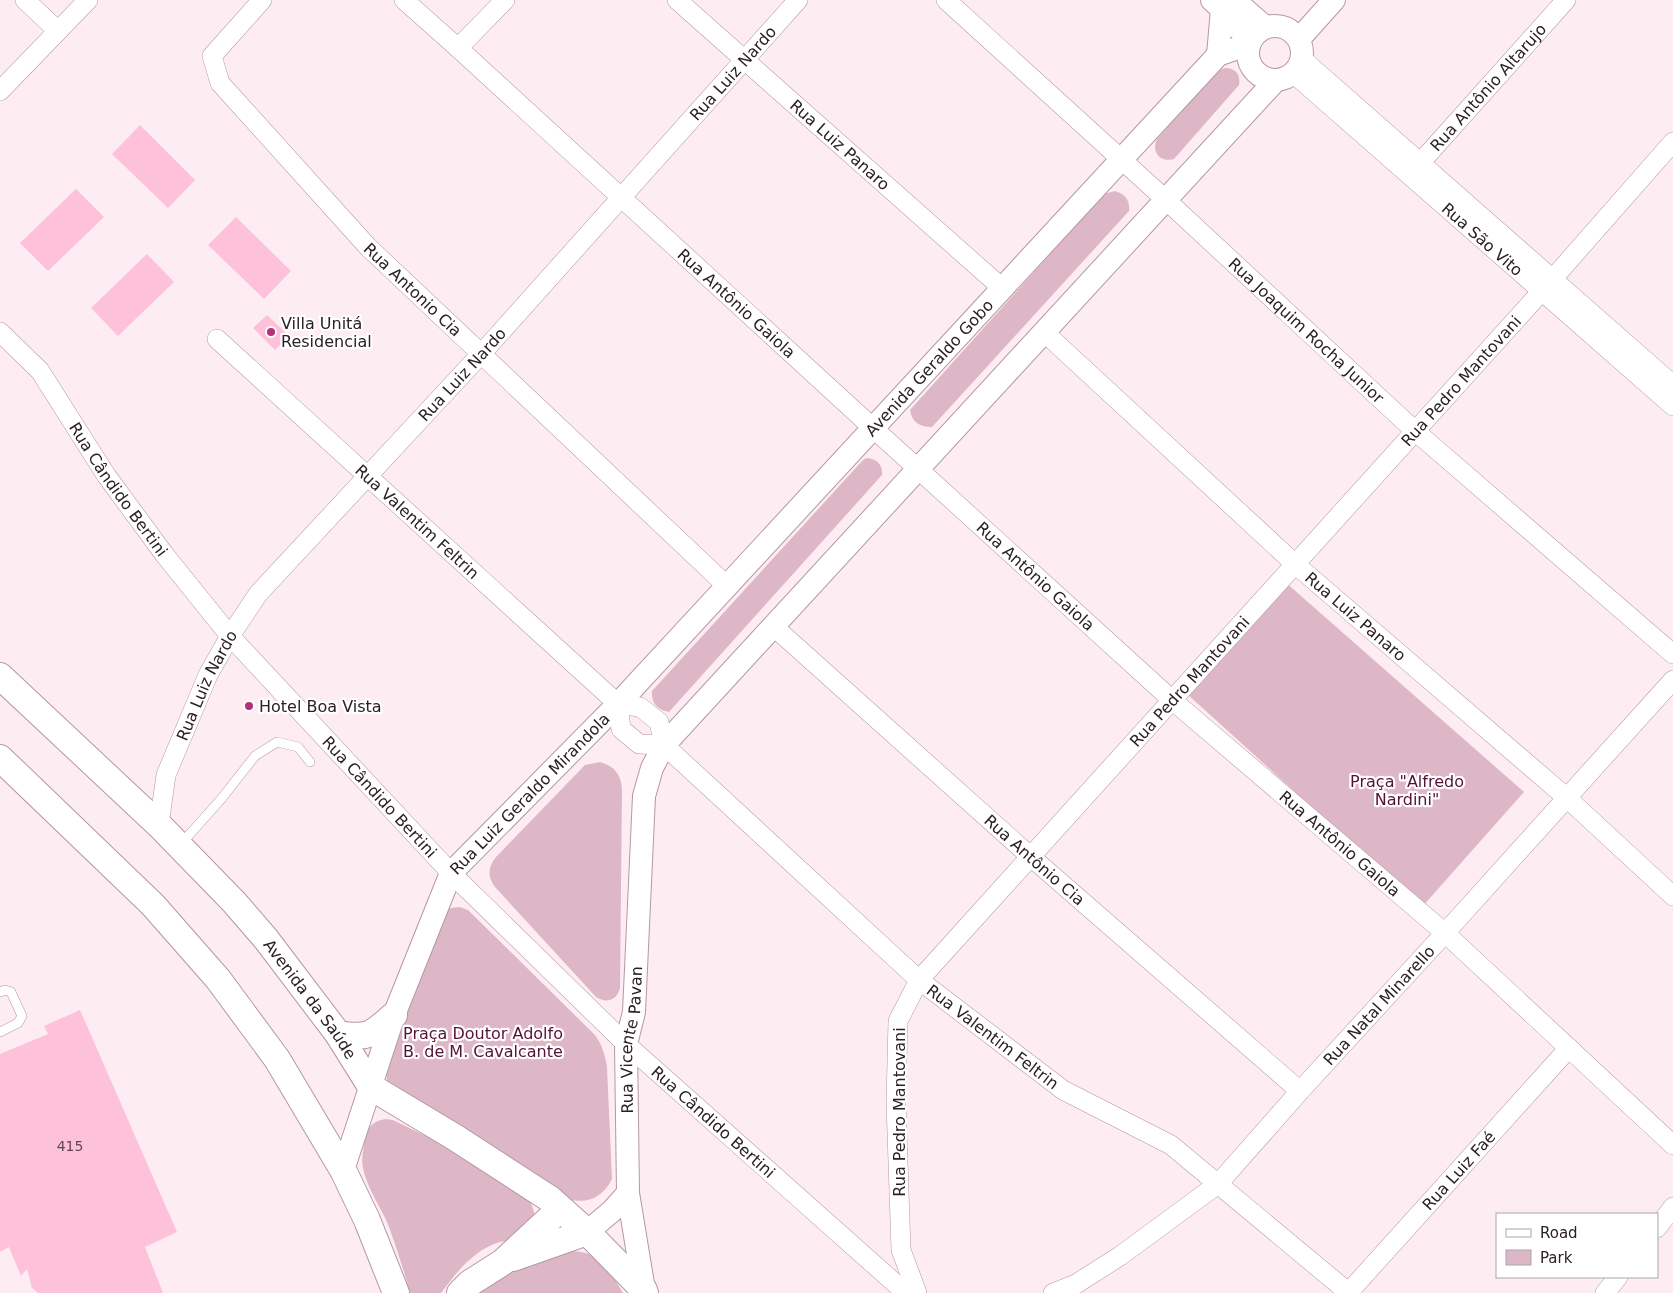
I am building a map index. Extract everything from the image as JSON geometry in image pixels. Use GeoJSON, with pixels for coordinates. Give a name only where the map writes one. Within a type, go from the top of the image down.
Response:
{"type":"FeatureCollection","features":[{"type":"Feature","properties":{"kind":"main road","name":"Avenida da Saúde"},"geometry":{"type":"LineString","coordinates":[[0,676],[128,796],[234,902],[266,939],[338,1034],[371,1087],[456,1138],[550,1200],[587,1232],[645,1291]]}},
{"type":"Feature","properties":{"kind":"main road"},"geometry":{"type":"LineString","coordinates":[[0,758],[153,905],[218,980],[277,1059],[343,1170],[367,1220],[396,1293]]}},
{"type":"Feature","properties":{"kind":"main road"},"geometry":{"type":"LineString","coordinates":[[338,1034],[355,1037],[364,1036],[375,1032],[394,1015]]}},
{"type":"Feature","properties":{"kind":"main road"},"geometry":{"type":"LineString","coordinates":[[460,1293],[470,1283],[503,1262],[560,1209]]}},
{"type":"Feature","properties":{"kind":"main road"},"geometry":{"type":"LineString","coordinates":[[503,1262],[587,1232]]}},
{"type":"Feature","properties":{"kind":"street"},"geometry":{"type":"LineString","coordinates":[[25,0],[58,31]]}},
{"type":"Feature","properties":{"kind":"street"},"geometry":{"type":"LineString","coordinates":[[0,91],[88,0]]}},
{"type":"Feature","properties":{"kind":"street","name":"Rua Antonio Cia"},"geometry":{"type":"LineString","coordinates":[[262,0],[212,56],[220,83],[362,240],[727,586]]}},
{"type":"Feature","properties":{"kind":"street","name":"Rua Antônio Gaiola"},"geometry":{"type":"LineString","coordinates":[[404,0],[1172,700],[1445,933],[1673,1145]]}},
{"type":"Feature","properties":{"kind":"street"},"geometry":{"type":"LineString","coordinates":[[458,48],[504,0]]}},
{"type":"Feature","properties":{"kind":"street","name":"Rua Luiz Panaro"},"geometry":{"type":"LineString","coordinates":[[677,0],[1002,288]]}},
{"type":"Feature","properties":{"kind":"street","name":"Rua Luiz Nardo"},"geometry":{"type":"LineString","coordinates":[[158,825],[166,776],[208,675],[230,636],[258,594],[482,353],[798,0]]}},
{"type":"Feature","properties":{"kind":"street","name":"Rua Joaquim Rocha Junior"},"geometry":{"type":"LineString","coordinates":[[946,0],[1166,200],[1415,431],[1673,654]]}},
{"type":"Feature","properties":{"kind":"street"},"geometry":{"type":"LineString","coordinates":[[1292,56],[1276,25],[1254,38],[1248,52],[1249,61],[1253,69],[1267,79],[1292,56],[1313,0]]}},
{"type":"Feature","properties":{"kind":"street"},"geometry":{"type":"LineString","coordinates":[[664,745],[659,722],[640,707],[618,704],[621,729],[639,744],[664,745],[1166,200],[1292,56],[1334,0]]}},
{"type":"Feature","properties":{"kind":"street","name":"Rua Antônio Altarujo"},"geometry":{"type":"LineString","coordinates":[[1415,169],[1566,0]]}},
{"type":"Feature","properties":{"kind":"street"},"geometry":{"type":"LineString","coordinates":[[1223,3],[1254,38]]}},
{"type":"Feature","properties":{"kind":"street"},"geometry":{"type":"LineString","coordinates":[[1218,55],[1223,3]]}},
{"type":"Feature","properties":{"kind":"street","name":"Avenida Geraldo Gobo"},"geometry":{"type":"LineString","coordinates":[[618,704],[1218,55],[1254,38]]}},
{"type":"Feature","properties":{"kind":"street","name":"Rua São Vito"},"geometry":{"type":"LineString","coordinates":[[1292,56],[1415,169],[1547,285],[1672,403]]}},
{"type":"Feature","properties":{"kind":"street","name":"Rua Pedro Mantovani"},"geometry":{"type":"LineString","coordinates":[[917,1293],[901,1250],[896,1103],[898,1021],[919,980],[1547,285],[1673,142]]}},
{"type":"Feature","properties":{"kind":"street","name":"Rua São Vito"},"geometry":{"type":"LineString","coordinates":[[1547,285],[1673,385]]}},
{"type":"Feature","properties":{"kind":"street","name":"Rua Cândido Bertini"},"geometry":{"type":"LineString","coordinates":[[0,332],[40,371],[106,475],[164,554],[230,636],[451,873],[626,1044],[906,1293]]}},
{"type":"Feature","properties":{"kind":"street","name":"Rua Luiz Panaro"},"geometry":{"type":"LineString","coordinates":[[1044,332],[1295,564],[1567,798],[1673,896]]}},
{"type":"Feature","properties":{"kind":"street","name":"Rua Valentim Feltrin"},"geometry":{"type":"LineString","coordinates":[[218,339],[618,704]]}},
{"type":"Feature","properties":{"kind":"street","name":"Rua Antônio Cia"},"geometry":{"type":"LineString","coordinates":[[773,626],[1031,856],[1300,1091]]}},
{"type":"Feature","properties":{"kind":"street","name":"Rua Natal Minarello"},"geometry":{"type":"LineString","coordinates":[[1053,1293],[1076,1284],[1120,1256],[1218,1184],[1673,680]]}},
{"type":"Feature","properties":{"kind":"street","name":"Rua Luiz Geraldo Mirandola"},"geometry":{"type":"LineString","coordinates":[[343,1170],[394,1015],[451,873],[618,704]]}},
{"type":"Feature","properties":{"kind":"street","name":"Rua Valentim Feltrin"},"geometry":{"type":"LineString","coordinates":[[664,745],[919,980],[1063,1090],[1171,1145],[1349,1293]]}},
{"type":"Feature","properties":{"kind":"street","name":"Rua Vicente Pavan"},"geometry":{"type":"LineString","coordinates":[[645,1291],[628,1193],[626,1044],[634,1012],[644,796],[652,768],[664,745]]}},
{"type":"Feature","properties":{"kind":"street","name":"Rua Luiz Nardo"},"geometry":{"type":"LineString","coordinates":[[128,796],[149,796],[166,776]]}},
{"type":"Feature","properties":{"kind":"street","name":"Rua Luiz Faé"},"geometry":{"type":"LineString","coordinates":[[1349,1293],[1569,1048]]}},
{"type":"Feature","properties":{"kind":"street"},"geometry":{"type":"LineString","coordinates":[[587,1232],[612,1211],[628,1193]]}},
{"type":"Feature","properties":{"kind":"street"},"geometry":{"type":"LineString","coordinates":[[1658,1227],[1673,1207]]}},
{"type":"Feature","properties":{"kind":"street"},"geometry":{"type":"LineString","coordinates":[[1605,1293],[1617,1278]]}},
{"type":"Feature","properties":{"kind":"lane"},"geometry":{"type":"LineString","coordinates":[[179,846],[222,798],[255,756],[276,742],[298,747],[310,762]]}},
{"type":"Feature","properties":{"kind":"lane"},"geometry":{"type":"LineString","coordinates":[[0,992],[5,990],[11,992],[22,1016],[18,1023],[0,1032]]}},
{"type":"Feature","properties":{"kind":"green space"},"geometry":{"type":"Polygon","coordinates":[[[1225,68],[1232,69],[1237,73],[1239,85],[1174,159],[1161,158],[1155,148],[1157,139],[1217,71],[1225,68]]]}},
{"type":"Feature","properties":{"kind":"green space"},"geometry":{"type":"Polygon","coordinates":[[[1115,191],[1126,198],[1129,204],[1129,211],[932,427],[923,426],[914,421],[910,410],[1104,194],[1115,191]]]}},
{"type":"Feature","properties":{"kind":"green space"},"geometry":{"type":"Polygon","coordinates":[[[867,458],[879,463],[882,475],[669,712],[658,708],[654,702],[652,691],[863,460],[867,458]]]}},
{"type":"Feature","properties":{"kind":"green space","name":"Praça \"Alfredo Nardini\""},"geometry":{"type":"Polygon","coordinates":[[[1284,581],[1524,792],[1422,907],[1186,693],[1284,581]]]}},
{"type":"Feature","properties":{"kind":"green space"},"geometry":{"type":"Polygon","coordinates":[[[600,762],[616,771],[622,789],[620,988],[617,995],[611,1000],[596,997],[495,887],[490,875],[491,864],[496,857],[585,765],[600,762]]]}},
{"type":"Feature","properties":{"kind":"green space","name":"Praça Doutor Adolfo B. de M. Cavalcante"},"geometry":{"type":"Polygon","coordinates":[[[460,907],[468,910],[595,1035],[601,1046],[607,1067],[612,1179],[603,1192],[592,1199],[578,1201],[563,1197],[503,1152],[450,1119],[400,1099],[388,1084],[387,1065],[443,911],[460,907]]]}},
{"type":"Feature","properties":{"kind":"green space"},"geometry":{"type":"Polygon","coordinates":[[[386,1119],[393,1120],[459,1152],[530,1200],[535,1215],[517,1240],[497,1243],[480,1251],[459,1270],[441,1293],[410,1293],[389,1227],[365,1176],[362,1159],[367,1131],[376,1122],[386,1119]]]}},
{"type":"Feature","properties":{"kind":"green space"},"geometry":{"type":"Polygon","coordinates":[[[569,1251],[588,1254],[596,1258],[608,1269],[623,1293],[474,1293],[512,1269],[569,1251]]]}},
{"type":"Feature","properties":{"kind":"building"},"geometry":{"type":"Polygon","coordinates":[[[140,125],[195,180],[168,208],[112,154],[140,125]]]}},
{"type":"Feature","properties":{"kind":"building"},"geometry":{"type":"Polygon","coordinates":[[[76,189],[104,217],[48,271],[20,243],[76,189]]]}},
{"type":"Feature","properties":{"kind":"building"},"geometry":{"type":"Polygon","coordinates":[[[236,217],[291,271],[264,299],[208,245],[236,217]]]}},
{"type":"Feature","properties":{"kind":"building"},"geometry":{"type":"Polygon","coordinates":[[[147,254],[174,282],[118,336],[91,308],[147,254]]]}},
{"type":"Feature","properties":{"kind":"building","name":"Villa Unitá Residencial"},"geometry":{"type":"Polygon","coordinates":[[[267,315],[289,336],[275,350],[253,328],[267,315]]]}},
{"type":"Feature","properties":{"kind":"building"},"geometry":{"type":"Polygon","coordinates":[[[80,1010],[177,1232],[145,1247],[163,1293],[38,1293],[32,1288],[27,1269],[21,1276],[9,1247],[0,1252],[0,1054],[48,1034],[44,1026],[80,1010]]]}},
{"type":"Feature","properties":{"kind":"place","name":"Villa Unitá Residencial"},"geometry":{"type":"Point","coordinates":[271,332]}},
{"type":"Feature","properties":{"kind":"place","name":"Hotel Boa Vista"},"geometry":{"type":"Point","coordinates":[249,706]}}]}
